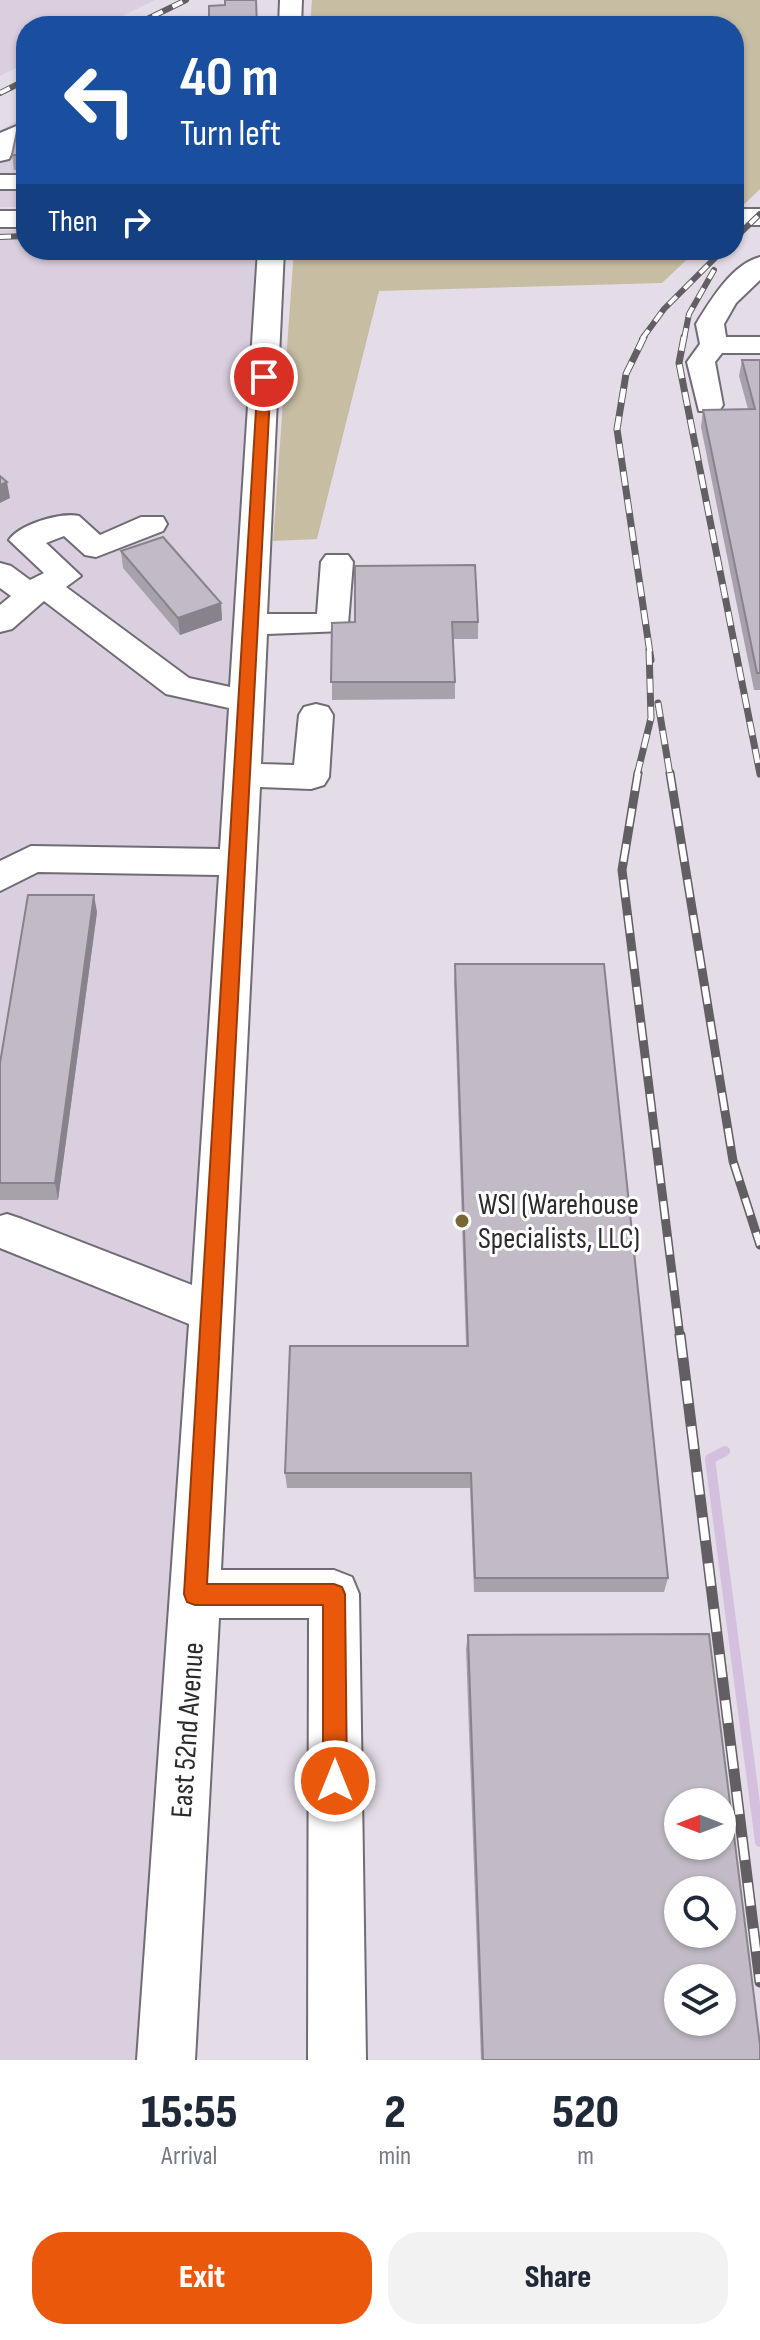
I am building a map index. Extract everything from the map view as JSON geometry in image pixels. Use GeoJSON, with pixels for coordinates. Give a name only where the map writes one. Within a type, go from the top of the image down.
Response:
{"type":"FeatureCollection","features":[{"type":"Feature","properties":{"kind":"street"},"geometry":{"type":"LineString","coordinates":[[0,154],[5,140],[16,134]]}},
{"type":"Feature","properties":{"kind":"street","name":"East 52nd Avenue"},"geometry":{"type":"LineString","coordinates":[[166,2060],[213,1313],[269,260]]}},
{"type":"Feature","properties":{"kind":"street"},"geometry":{"type":"LineString","coordinates":[[709,405],[701,362],[730,295],[758,276]]}},
{"type":"Feature","properties":{"kind":"street"},"geometry":{"type":"LineString","coordinates":[[714,332],[760,319]]}},
{"type":"Feature","properties":{"kind":"street"},"geometry":{"type":"LineString","coordinates":[[714,332],[760,345]]}},
{"type":"Feature","properties":{"kind":"street"},"geometry":{"type":"LineString","coordinates":[[0,622],[37,590],[65,576],[25,540],[68,523],[96,548],[152,524]]}},
{"type":"Feature","properties":{"kind":"street"},"geometry":{"type":"LineString","coordinates":[[251,624],[332,624],[337,562]]}},
{"type":"Feature","properties":{"kind":"street"},"geometry":{"type":"LineString","coordinates":[[0,573],[37,590],[178,686],[247,701]]}},
{"type":"Feature","properties":{"kind":"street"},"geometry":{"type":"LineString","coordinates":[[243,775],[311,777],[316,715]]}},
{"type":"Feature","properties":{"kind":"street"},"geometry":{"type":"LineString","coordinates":[[0,878],[31,859],[238,862]]}},
{"type":"Feature","properties":{"kind":"street"},"geometry":{"type":"LineString","coordinates":[[7,1232],[213,1313]]}},
{"type":"Feature","properties":{"kind":"street"},"geometry":{"type":"LineString","coordinates":[[195,1594],[334,1594],[337,2060]]}},
{"type":"Feature","properties":{"kind":"shaded area"},"geometry":{"type":"Polygon","coordinates":[[[0,0],[155,0],[122,16],[16,16],[16,68],[0,76],[0,0]]]}},
{"type":"Feature","properties":{"kind":"shaded area"},"geometry":{"type":"Polygon","coordinates":[[[312,0],[760,0],[760,189],[744,204],[744,16],[311,16],[312,0]]]}},
{"type":"Feature","properties":{"kind":"shaded area"},"geometry":{"type":"Polygon","coordinates":[[[16,121],[16,207],[0,207],[0,130],[16,121]]]}},
{"type":"Feature","properties":{"kind":"shaded area"},"geometry":{"type":"Polygon","coordinates":[[[0,230],[16,230],[16,260],[260,260],[139,2060],[0,2060],[0,230]]]}},
{"type":"Feature","properties":{"kind":"shaded area"},"geometry":{"type":"Polygon","coordinates":[[[293,260],[686,260],[662,283],[379,291],[317,539],[273,541],[293,260]]]}},
{"type":"Feature","properties":{"kind":"building"},"geometry":{"type":"Polygon","coordinates":[[[225,0],[256,0],[257,16],[209,16],[209,6],[225,5],[225,0]]]}},
{"type":"Feature","properties":{"kind":"building"},"geometry":{"type":"Polygon","coordinates":[[[742,360],[760,360],[760,673],[757,673],[703,410],[755,409],[742,360]]]}},
{"type":"Feature","properties":{"kind":"building"},"geometry":{"type":"Polygon","coordinates":[[[163,537],[221,603],[178,618],[121,551],[163,537]]]}},
{"type":"Feature","properties":{"kind":"building"},"geometry":{"type":"Polygon","coordinates":[[[475,565],[478,622],[452,622],[455,682],[331,682],[332,623],[355,622],[355,566],[475,565]]]}},
{"type":"Feature","properties":{"kind":"building"},"geometry":{"type":"Polygon","coordinates":[[[28,895],[94,895],[55,1183],[0,1183],[0,1063],[28,895]]]}},
{"type":"Feature","properties":{"kind":"building"},"geometry":{"type":"Polygon","coordinates":[[[455,964],[604,964],[668,1578],[475,1578],[471,1473],[285,1473],[290,1346],[468,1346],[455,964]]]}},
{"type":"Feature","properties":{"kind":"building"},"geometry":{"type":"Polygon","coordinates":[[[709,1634],[728,1788],[664,1788],[664,1860],[736,1860],[736,1852],[760,2060],[483,2060],[468,1635],[709,1634]]]}},
{"type":"Feature","properties":{"kind":"waterway"},"geometry":{"type":"LineString","coordinates":[[725,1451],[710,1459],[760,1842]]}},
{"type":"Feature","properties":{"kind":"railway"},"geometry":{"type":"LineString","coordinates":[[153,16],[186,0]]}},
{"type":"Feature","properties":{"kind":"railway"},"geometry":{"type":"LineString","coordinates":[[0,93],[16,85]]}},
{"type":"Feature","properties":{"kind":"railway"},"geometry":{"type":"LineString","coordinates":[[744,229],[760,214]]}},
{"type":"Feature","properties":{"kind":"railway"},"geometry":{"type":"LineString","coordinates":[[0,237],[16,236]]}},
{"type":"Feature","properties":{"kind":"railway"},"geometry":{"type":"LineString","coordinates":[[642,339],[664,309],[713,260]]}},
{"type":"Feature","properties":{"kind":"railway"},"geometry":{"type":"LineString","coordinates":[[684,339],[689,314],[714,270]]}},
{"type":"Feature","properties":{"kind":"railway"},"geometry":{"type":"LineString","coordinates":[[644,337],[626,374],[617,429],[651,660]]}},
{"type":"Feature","properties":{"kind":"railway"},"geometry":{"type":"LineString","coordinates":[[684,337],[679,363],[760,774]]}},
{"type":"Feature","properties":{"kind":"railway"},"geometry":{"type":"LineString","coordinates":[[637,775],[651,718],[649,649]]}},
{"type":"Feature","properties":{"kind":"railway"},"geometry":{"type":"LineString","coordinates":[[658,703],[670,775]]}},
{"type":"Feature","properties":{"kind":"railway"},"geometry":{"type":"LineString","coordinates":[[638,773],[622,870],[680,1337]]}},
{"type":"Feature","properties":{"kind":"railway"},"geometry":{"type":"LineString","coordinates":[[670,773],[733,1161],[760,1245]]}},
{"type":"Feature","properties":{"kind":"railway"},"geometry":{"type":"LineString","coordinates":[[680,1335],[760,1982]]}},
{"type":"Feature","properties":{"kind":"place","name":"WSI (Warehouse Specialists, LLC)"},"geometry":{"type":"Point","coordinates":[462,1221]}},
{"type":"Feature","properties":{"kind":"route"},"geometry":{"type":"LineString","coordinates":[[264,377],[195,1594],[334,1594],[335,1781]]}}]}
